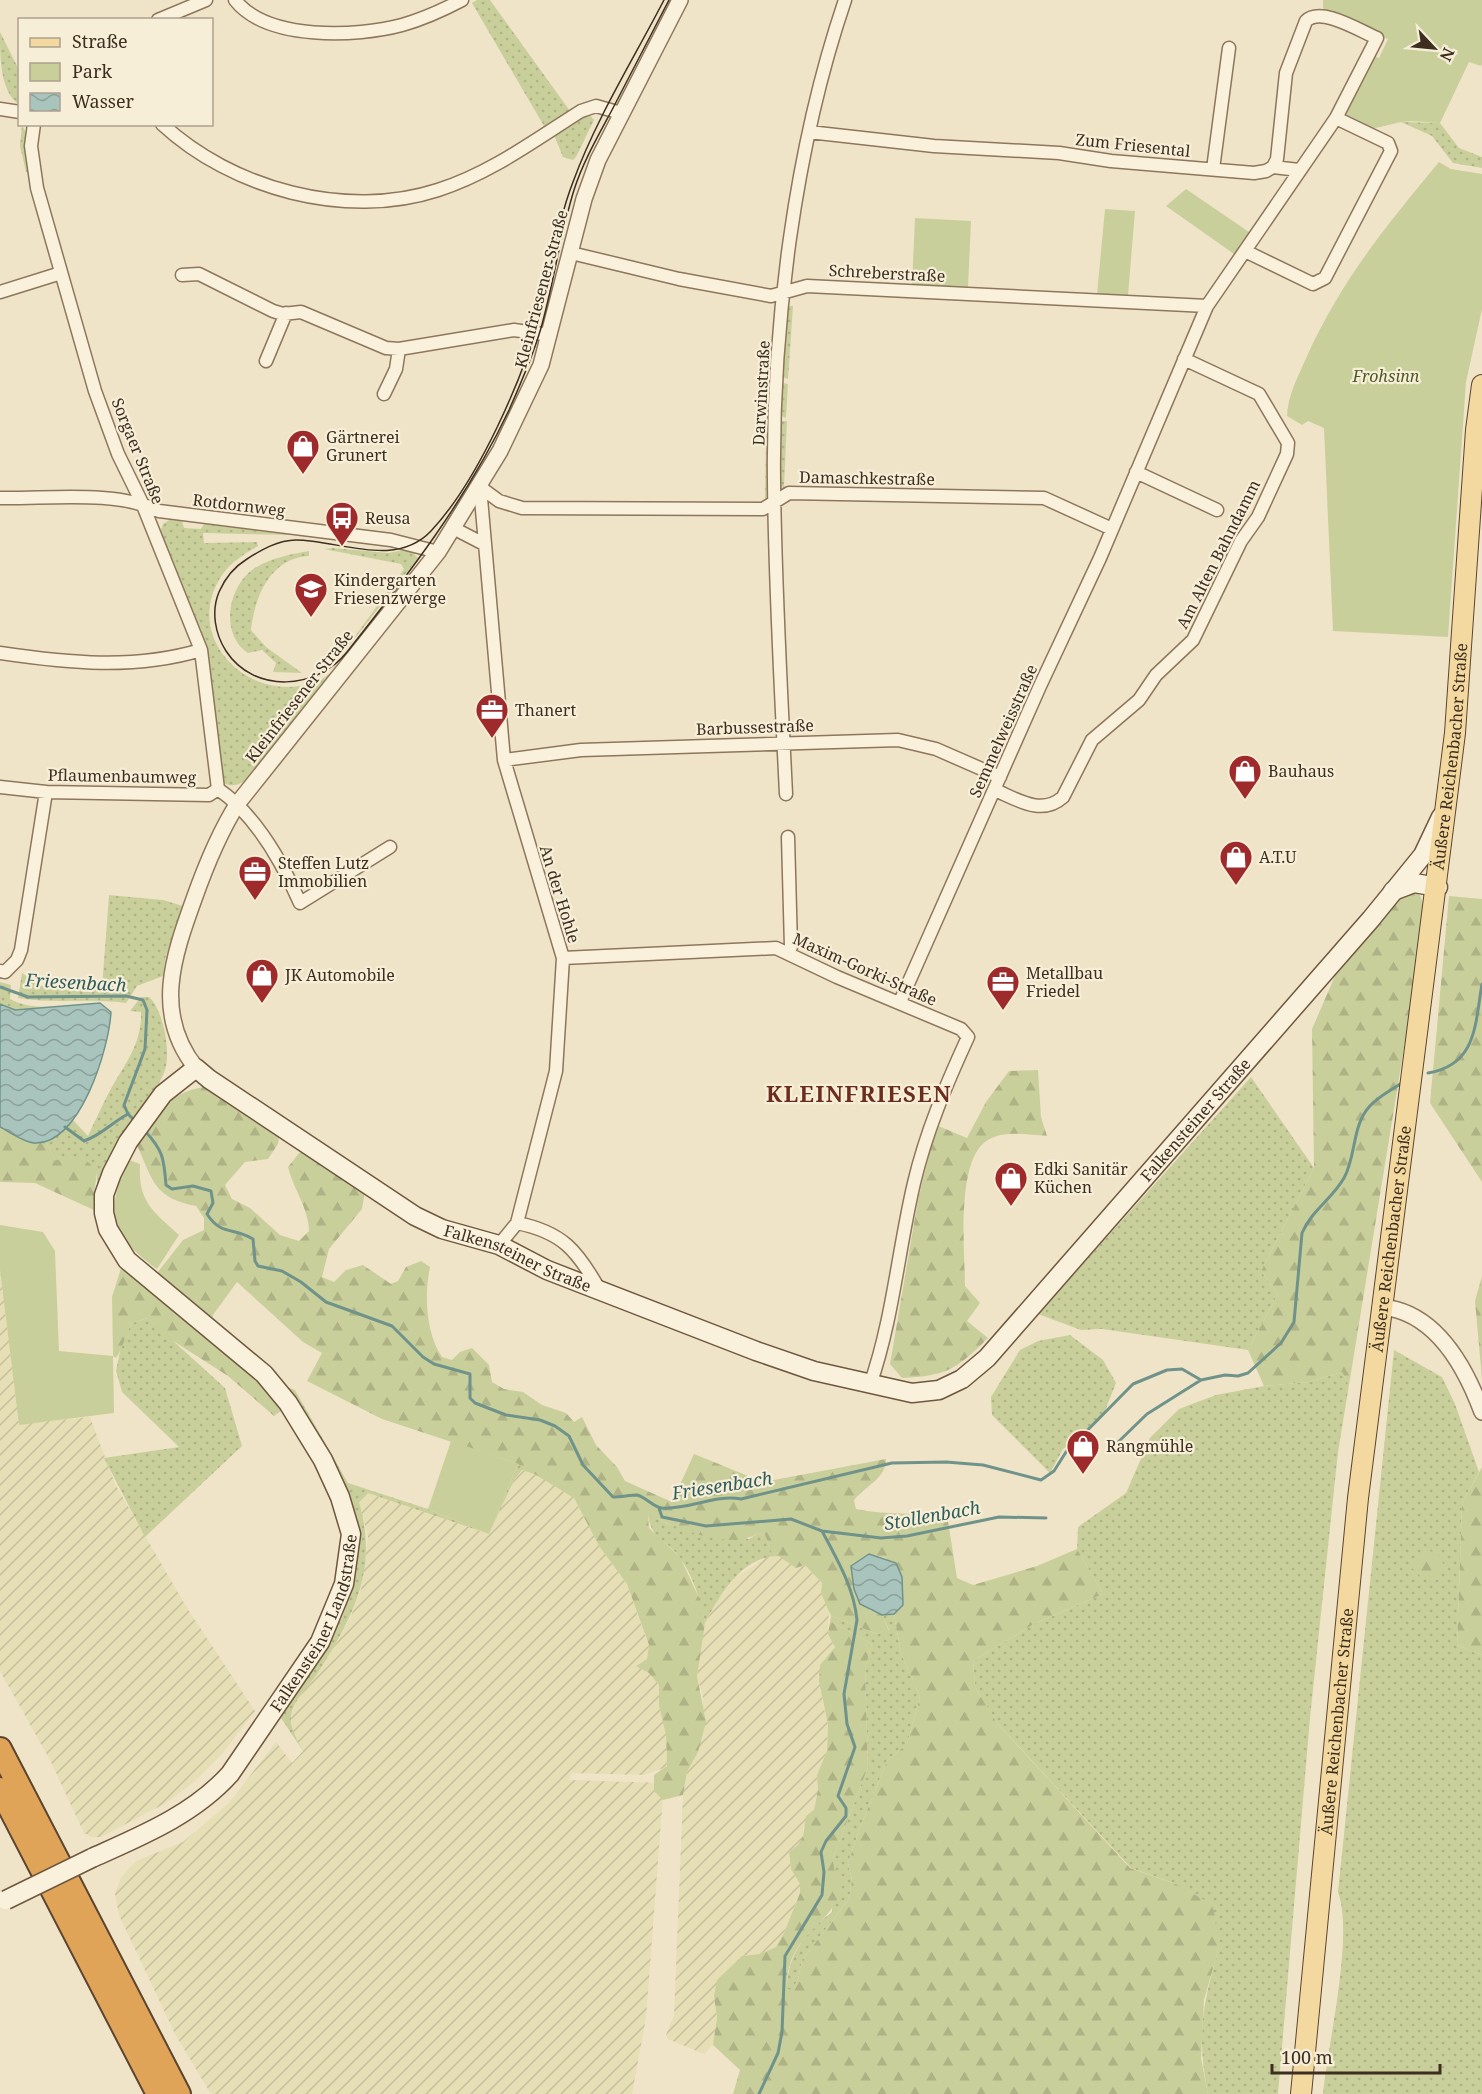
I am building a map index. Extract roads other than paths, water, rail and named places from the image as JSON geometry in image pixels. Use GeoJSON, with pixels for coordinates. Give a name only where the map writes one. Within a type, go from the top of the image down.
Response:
{"type":"FeatureCollection","features":[{"type":"Feature","properties":{"kind":"highway"},"geometry":{"type":"LineString","coordinates":[[0,1749],[179,2094]]}},
{"type":"Feature","properties":{"kind":"highway"},"geometry":{"type":"LineString","coordinates":[[0,1789],[158,2094]]}},
{"type":"Feature","properties":{"kind":"main road","name":"Äußere Reichenbacher Straße"},"geometry":{"type":"LineString","coordinates":[[1301,2094],[1358,1498],[1439,878],[1459,694],[1476,430],[1482,385]]}},
{"type":"Feature","properties":{"kind":"main road","name":"Falkensteiner Straße"},"geometry":{"type":"LineString","coordinates":[[196,1068],[209,1079],[415,1216],[442,1229],[499,1245],[547,1270],[756,1351],[814,1371],[912,1393],[939,1390],[962,1378],[987,1358],[1232,1079],[1427,848],[1447,804]]}},
{"type":"Feature","properties":{"kind":"main road"},"geometry":{"type":"LineString","coordinates":[[1411,868],[1420,866],[1439,878]]}},
{"type":"Feature","properties":{"kind":"main road"},"geometry":{"type":"LineString","coordinates":[[1393,891],[1414,883],[1439,878]]}},
{"type":"Feature","properties":{"kind":"main road","name":"Falkensteiner Landstraße"},"geometry":{"type":"LineString","coordinates":[[3,1901],[134,1839],[192,1808],[213,1793],[230,1774],[320,1642],[344,1584],[351,1534],[340,1497],[323,1460],[288,1403],[264,1374],[127,1260],[116,1245],[104,1213],[104,1195],[112,1173],[146,1113],[163,1094],[196,1068]]}},
{"type":"Feature","properties":{"kind":"street"},"geometry":{"type":"LineString","coordinates":[[163,18],[206,0]]}},
{"type":"Feature","properties":{"kind":"street"},"geometry":{"type":"LineString","coordinates":[[235,0],[254,16],[274,26],[345,32],[400,25],[462,0]]}},
{"type":"Feature","properties":{"kind":"street","name":"Kleinfriesener Straße"},"geometry":{"type":"LineString","coordinates":[[196,1068],[179,1043],[172,1022],[170,995],[177,946],[213,847],[238,803],[438,552],[480,487],[522,409],[541,365],[584,199],[621,113],[680,0]]}},
{"type":"Feature","properties":{"kind":"street","name":"Darwinstraße"},"geometry":{"type":"LineString","coordinates":[[786,794],[774,483],[777,381],[794,212],[809,132],[845,0]]}},
{"type":"Feature","properties":{"kind":"street"},"geometry":{"type":"LineString","coordinates":[[1273,167],[1277,159],[1286,73],[1306,21],[1311,16],[1325,16],[1377,38],[1336,118],[1299,170]]}},
{"type":"Feature","properties":{"kind":"street"},"geometry":{"type":"LineString","coordinates":[[1213,170],[1229,48]]}},
{"type":"Feature","properties":{"kind":"street"},"geometry":{"type":"LineString","coordinates":[[0,97],[2,110],[18,112]]}},
{"type":"Feature","properties":{"kind":"street"},"geometry":{"type":"LineString","coordinates":[[165,126],[207,159],[258,183],[318,198],[364,201],[437,191],[521,151],[581,111],[596,106],[621,113]]}},
{"type":"Feature","properties":{"kind":"street"},"geometry":{"type":"LineString","coordinates":[[1245,251],[1313,284],[1325,278],[1391,151],[1388,143],[1336,118]]}},
{"type":"Feature","properties":{"kind":"street","name":"Sorgaer Straße"},"geometry":{"type":"LineString","coordinates":[[34,126],[31,146],[33,172],[95,391],[118,454],[142,503],[201,650],[218,789]]}},
{"type":"Feature","properties":{"kind":"street","name":"Zum Friesental"},"geometry":{"type":"LineString","coordinates":[[809,132],[934,146],[1059,153],[1111,161],[1213,170],[1254,173],[1273,167],[1299,170]]}},
{"type":"Feature","properties":{"kind":"street","name":"Semmelweisstraße"},"geometry":{"type":"LineString","coordinates":[[900,1002],[1112,530],[1207,306],[1299,170]]}},
{"type":"Feature","properties":{"kind":"street","name":"Schreberstraße"},"geometry":{"type":"LineString","coordinates":[[571,253],[742,292],[771,296],[807,286],[1207,306]]}},
{"type":"Feature","properties":{"kind":"street"},"geometry":{"type":"LineString","coordinates":[[0,292],[61,273]]}},
{"type":"Feature","properties":{"kind":"street"},"geometry":{"type":"LineString","coordinates":[[182,275],[199,274],[273,311],[286,314],[301,312],[377,346],[399,349],[514,330],[535,331],[550,335]]}},
{"type":"Feature","properties":{"kind":"street"},"geometry":{"type":"LineString","coordinates":[[266,361],[286,314]]}},
{"type":"Feature","properties":{"kind":"street"},"geometry":{"type":"LineString","coordinates":[[384,394],[396,369],[399,349]]}},
{"type":"Feature","properties":{"kind":"street","name":"Am Alten Bahndamm"},"geometry":{"type":"LineString","coordinates":[[995,790],[1036,806],[1048,806],[1063,797],[1092,740],[1139,700],[1156,675],[1193,640],[1241,540],[1258,517],[1287,454],[1288,443],[1259,394],[1184,359]]}},
{"type":"Feature","properties":{"kind":"street"},"geometry":{"type":"LineString","coordinates":[[1136,472],[1217,510]]}},
{"type":"Feature","properties":{"kind":"street","name":"Damaschkestraße"},"geometry":{"type":"LineString","coordinates":[[480,487],[499,501],[522,508],[763,508],[789,493],[1044,498],[1112,530]]}},
{"type":"Feature","properties":{"kind":"street","name":"An der Hohle"},"geometry":{"type":"LineString","coordinates":[[480,487],[504,760],[563,958],[556,1071],[517,1223],[499,1245]]}},
{"type":"Feature","properties":{"kind":"street","name":"Rotdornweg"},"geometry":{"type":"LineString","coordinates":[[0,498],[106,499],[142,503],[159,511],[391,540],[438,552]]}},
{"type":"Feature","properties":{"kind":"street"},"geometry":{"type":"LineString","coordinates":[[453,528],[484,544]]}},
{"type":"Feature","properties":{"kind":"street"},"geometry":{"type":"LineString","coordinates":[[0,652],[102,665],[141,662],[201,650]]}},
{"type":"Feature","properties":{"kind":"street","name":"Barbussestraße"},"geometry":{"type":"LineString","coordinates":[[504,760],[581,750],[784,742],[910,741],[936,749],[1000,777]]}},
{"type":"Feature","properties":{"kind":"street","name":"Pflaumenbaumweg"},"geometry":{"type":"LineString","coordinates":[[0,787],[46,792],[209,795],[218,789],[238,803]]}},
{"type":"Feature","properties":{"kind":"street"},"geometry":{"type":"LineString","coordinates":[[0,971],[5,972],[12,967],[21,950],[46,792]]}},
{"type":"Feature","properties":{"kind":"street"},"geometry":{"type":"LineString","coordinates":[[238,803],[250,816],[286,875],[300,903],[390,847]]}},
{"type":"Feature","properties":{"kind":"street"},"geometry":{"type":"LineString","coordinates":[[788,952],[791,947],[789,837]]}},
{"type":"Feature","properties":{"kind":"street","name":"Maxim-Gorki-Straße"},"geometry":{"type":"LineString","coordinates":[[563,958],[777,948],[837,977],[961,1029],[968,1037],[936,1107],[914,1183],[889,1324],[870,1385]]}},
{"type":"Feature","properties":{"kind":"street"},"geometry":{"type":"LineString","coordinates":[[517,1223],[553,1233],[571,1247],[599,1289]]}},
{"type":"Feature","properties":{"kind":"street"},"geometry":{"type":"LineString","coordinates":[[1383,1306],[1398,1308],[1417,1318],[1434,1331],[1468,1376],[1482,1412]]}},
{"type":"Feature","properties":{"kind":"water"},"geometry":{"type":"Polygon","coordinates":[[[100,1003],[111,1012],[105,1048],[89,1092],[65,1129],[50,1140],[34,1143],[21,1139],[0,1127],[0,1004],[15,1010],[100,1003]]]}},
{"type":"Feature","properties":{"kind":"water"},"geometry":{"type":"Polygon","coordinates":[[[869,1554],[896,1563],[902,1577],[903,1605],[894,1614],[882,1615],[860,1604],[854,1589],[851,1566],[869,1554]]]}},
{"type":"Feature","properties":{"kind":"waterway","name":"Friesenbach"},"geometry":{"type":"LineString","coordinates":[[1428,1073],[1444,1069],[1465,1052],[1475,1028],[1482,984]]}},
{"type":"Feature","properties":{"kind":"waterway","name":"Friesenbach"},"geometry":{"type":"LineString","coordinates":[[0,987],[28,997],[126,996],[143,1000],[147,1010],[145,1049],[124,1105],[128,1114],[135,1121]]}},
{"type":"Feature","properties":{"kind":"waterway","name":"Friesenbach"},"geometry":{"type":"LineString","coordinates":[[144,1130],[161,1155],[166,1185],[172,1189],[193,1186],[211,1191],[213,1203],[207,1214],[217,1226],[253,1239],[255,1261],[258,1266],[282,1271],[301,1282],[326,1302],[392,1326],[423,1357],[434,1364],[470,1374],[470,1398],[475,1403],[506,1415],[540,1420],[555,1426],[569,1436],[583,1465],[613,1497],[637,1495],[659,1507],[672,1508],[721,1499],[741,1499],[892,1463],[946,1462],[983,1465],[1041,1480],[1054,1471],[1066,1452],[1133,1384],[1167,1370],[1182,1369],[1201,1380],[1248,1373],[1281,1343],[1294,1322],[1302,1233],[1311,1218],[1344,1178],[1364,1115],[1376,1100],[1403,1082]]}},
{"type":"Feature","properties":{"kind":"waterway"},"geometry":{"type":"LineString","coordinates":[[65,1127],[84,1141],[96,1136],[128,1114]]}},
{"type":"Feature","properties":{"kind":"waterway","name":"Stollenbach"},"geometry":{"type":"LineString","coordinates":[[1113,1447],[1147,1414],[1201,1380]]}},
{"type":"Feature","properties":{"kind":"waterway","name":"Stollenbach"},"geometry":{"type":"LineString","coordinates":[[659,1508],[662,1517],[706,1526],[791,1519],[822,1531],[881,1538],[907,1536],[999,1517],[1046,1518]]}},
{"type":"Feature","properties":{"kind":"waterway","name":"Stollenbach"},"geometry":{"type":"LineString","coordinates":[[759,2094],[778,2053],[782,2032],[785,1956],[822,1895],[824,1872],[821,1852],[826,1841],[846,1816],[846,1808],[838,1796],[855,1747],[847,1724],[844,1694],[857,1620],[844,1574],[822,1531]]}},
{"type":"Feature","properties":{"kind":"tram line"},"geometry":{"type":"LineString","coordinates":[[664,0],[582,159],[567,198],[541,311],[523,366],[497,427],[466,485],[431,531],[417,542],[401,548],[384,551],[366,550],[313,541],[289,540],[264,549],[238,566],[227,578],[219,592],[215,607],[215,622],[226,651],[238,665],[252,675],[286,682],[303,680],[334,665],[347,652],[414,565],[475,475],[509,410],[534,349],[546,311],[569,207],[582,169],[669,0]]}},
{"type":"Feature","properties":{"kind":"place","name":"Gärtnerei Grunert"},"geometry":{"type":"Point","coordinates":[303,475]}},
{"type":"Feature","properties":{"kind":"place","name":"Reusa"},"geometry":{"type":"Point","coordinates":[342,547]}},
{"type":"Feature","properties":{"kind":"place","name":"Kindergarten Friesenzwerge"},"geometry":{"type":"Point","coordinates":[311,618]}},
{"type":"Feature","properties":{"kind":"place","name":"Thanert"},"geometry":{"type":"Point","coordinates":[492,739]}},
{"type":"Feature","properties":{"kind":"place","name":"Bauhaus"},"geometry":{"type":"Point","coordinates":[1245,800]}},
{"type":"Feature","properties":{"kind":"place","name":"A.T.U"},"geometry":{"type":"Point","coordinates":[1236,886]}},
{"type":"Feature","properties":{"kind":"place","name":"Steffen Lutz Immobilien"},"geometry":{"type":"Point","coordinates":[255,901]}},
{"type":"Feature","properties":{"kind":"place","name":"JK Automobile"},"geometry":{"type":"Point","coordinates":[262,1004]}},
{"type":"Feature","properties":{"kind":"place","name":"Metallbau Friedel"},"geometry":{"type":"Point","coordinates":[1003,1011]}},
{"type":"Feature","properties":{"kind":"place","name":"Edki Sanitär Küchen"},"geometry":{"type":"Point","coordinates":[1011,1207]}},
{"type":"Feature","properties":{"kind":"place","name":"Rangmühle"},"geometry":{"type":"Point","coordinates":[1083,1475]}},
{"type":"Feature","properties":{"kind":"district","name":"KLEINFRIESEN"},"geometry":{"type":"Point","coordinates":[859,1093]}},
{"type":"Feature","properties":{"kind":"park label","name":"Frohsinn"},"geometry":{"type":"Point","coordinates":[1386,376]}}]}
